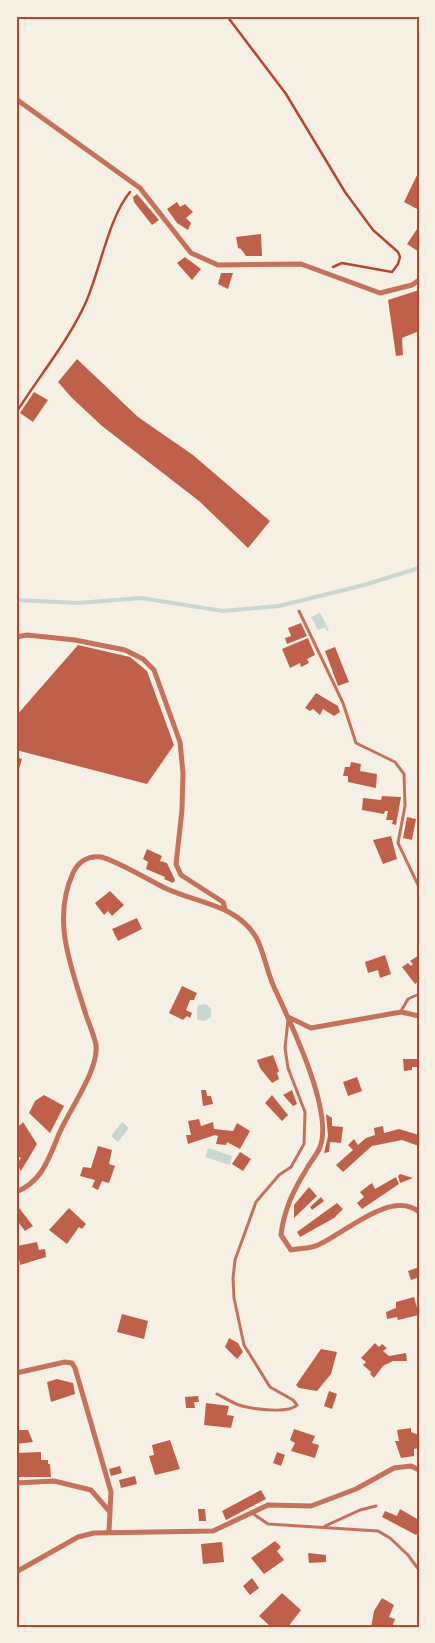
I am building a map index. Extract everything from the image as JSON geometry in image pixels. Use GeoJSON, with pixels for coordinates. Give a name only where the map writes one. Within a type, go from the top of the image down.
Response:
{"type":"FeatureCollection","features":[{"type":"Feature","properties":{"kind":"street"},"geometry":{"type":"LineString","coordinates":[[16,99],[140,188],[191,253],[218,265],[301,264],[380,293],[412,285],[419,280]]}},
{"type":"Feature","properties":{"kind":"street"},"geometry":{"type":"LineString","coordinates":[[16,637],[27,635],[75,640],[125,650],[143,659],[154,670],[180,742],[183,773],[182,810],[176,864],[180,875],[223,902],[225,909]]}},
{"type":"Feature","properties":{"kind":"street"},"geometry":{"type":"LineString","coordinates":[[16,1192],[24,1189],[44,1172],[60,1131],[94,1063],[96,1045],[65,948],[63,914],[68,883],[76,866],[88,858],[102,857],[172,891],[225,909],[238,917],[256,937],[273,985],[288,1017],[311,1076],[323,1131],[320,1147],[292,1192],[283,1218],[281,1235],[291,1250],[317,1246],[388,1206],[404,1206],[419,1212]]}},
{"type":"Feature","properties":{"kind":"street"},"geometry":{"type":"LineString","coordinates":[[288,1017],[311,1028],[401,1012],[419,1016]]}},
{"type":"Feature","properties":{"kind":"street"},"geometry":{"type":"LineString","coordinates":[[16,1372],[65,1362],[72,1363],[75,1368],[111,1492],[109,1531]]}},
{"type":"Feature","properties":{"kind":"street"},"geometry":{"type":"LineString","coordinates":[[16,1572],[78,1537],[109,1531],[213,1531],[268,1506],[311,1506],[356,1489],[394,1468],[411,1466],[419,1470]]}},
{"type":"Feature","properties":{"kind":"street"},"geometry":{"type":"LineString","coordinates":[[16,1483],[54,1481],[91,1490],[110,1512]]}},
{"type":"Feature","properties":{"kind":"lane"},"geometry":{"type":"LineString","coordinates":[[299,611],[343,703],[356,743],[395,762],[404,774],[405,806],[398,843],[419,886]]}},
{"type":"Feature","properties":{"kind":"lane"},"geometry":{"type":"LineString","coordinates":[[401,1012],[408,999],[419,994]]}},
{"type":"Feature","properties":{"kind":"lane"},"geometry":{"type":"LineString","coordinates":[[217,1394],[241,1406],[256,1409],[290,1410],[297,1405],[293,1400],[270,1387],[244,1345],[234,1298],[233,1278],[236,1260],[256,1202],[279,1176],[291,1167],[304,1144],[305,1112],[288,1068],[285,1048],[288,1017]]}},
{"type":"Feature","properties":{"kind":"lane"},"geometry":{"type":"LineString","coordinates":[[325,1526],[353,1512],[376,1506]]}},
{"type":"Feature","properties":{"kind":"lane"},"geometry":{"type":"LineString","coordinates":[[252,1513],[268,1524],[325,1526],[378,1531],[390,1538],[408,1555],[419,1570]]}},
{"type":"Feature","properties":{"kind":"path"},"geometry":{"type":"LineString","coordinates":[[227,16],[286,94],[345,192],[373,230],[398,252],[400,257],[398,264],[392,272],[342,263],[335,265],[325,273]]}},
{"type":"Feature","properties":{"kind":"path"},"geometry":{"type":"LineString","coordinates":[[16,413],[61,345],[85,304],[118,209],[132,190],[140,188]]}},
{"type":"Feature","properties":{"kind":"shaded area"},"geometry":{"type":"Polygon","coordinates":[[[320,613],[329,630],[327,631],[325,627],[318,630],[311,617],[320,613]]]}},
{"type":"Feature","properties":{"kind":"shaded area"},"geometry":{"type":"Polygon","coordinates":[[[206,1004],[211,1009],[211,1017],[205,1021],[197,1020],[197,1008],[199,1005],[206,1004]]]}},
{"type":"Feature","properties":{"kind":"shaded area"},"geometry":{"type":"Polygon","coordinates":[[[122,1122],[129,1128],[118,1142],[111,1136],[122,1122]]]}},
{"type":"Feature","properties":{"kind":"shaded area"},"geometry":{"type":"Polygon","coordinates":[[[208,1148],[232,1156],[230,1165],[205,1157],[208,1148]]]}},
{"type":"Feature","properties":{"kind":"building"},"geometry":{"type":"Polygon","coordinates":[[[419,171],[419,210],[404,202],[419,171]]]}},
{"type":"Feature","properties":{"kind":"building"},"geometry":{"type":"Polygon","coordinates":[[[137,194],[159,220],[152,225],[134,202],[133,197],[137,194]]]}},
{"type":"Feature","properties":{"kind":"building"},"geometry":{"type":"Polygon","coordinates":[[[177,202],[180,207],[185,204],[193,212],[186,218],[191,223],[188,230],[177,223],[167,209],[177,202]]]}},
{"type":"Feature","properties":{"kind":"building"},"geometry":{"type":"Polygon","coordinates":[[[419,226],[419,252],[407,244],[419,226]]]}},
{"type":"Feature","properties":{"kind":"building"},"geometry":{"type":"Polygon","coordinates":[[[261,234],[262,256],[246,256],[238,248],[236,237],[261,234]]]}},
{"type":"Feature","properties":{"kind":"building"},"geometry":{"type":"Polygon","coordinates":[[[185,257],[201,269],[192,280],[177,263],[185,257]]]}},
{"type":"Feature","properties":{"kind":"building"},"geometry":{"type":"Polygon","coordinates":[[[221,273],[233,273],[228,289],[218,284],[221,273]]]}},
{"type":"Feature","properties":{"kind":"building"},"geometry":{"type":"Polygon","coordinates":[[[419,290],[419,331],[402,338],[403,355],[396,356],[388,300],[419,290]]]}},
{"type":"Feature","properties":{"kind":"building"},"geometry":{"type":"Polygon","coordinates":[[[77,359],[138,417],[193,455],[270,521],[248,548],[199,501],[102,426],[72,398],[58,382],[77,359]]]}},
{"type":"Feature","properties":{"kind":"building"},"geometry":{"type":"Polygon","coordinates":[[[34,392],[48,400],[33,422],[20,413],[34,392]]]}},
{"type":"Feature","properties":{"kind":"building"},"geometry":{"type":"Polygon","coordinates":[[[301,623],[307,636],[287,644],[285,638],[291,636],[288,628],[301,623]]]}},
{"type":"Feature","properties":{"kind":"building"},"geometry":{"type":"Polygon","coordinates":[[[308,638],[315,655],[307,659],[309,663],[301,667],[300,663],[290,668],[282,649],[308,638]]]}},
{"type":"Feature","properties":{"kind":"building"},"geometry":{"type":"Polygon","coordinates":[[[78,645],[130,657],[147,671],[174,745],[147,784],[16,750],[16,716],[78,645]]]}},
{"type":"Feature","properties":{"kind":"building"},"geometry":{"type":"Polygon","coordinates":[[[335,647],[349,682],[338,686],[325,651],[335,647]]]}},
{"type":"Feature","properties":{"kind":"building"},"geometry":{"type":"Polygon","coordinates":[[[316,693],[338,706],[340,712],[334,716],[323,709],[320,715],[313,709],[310,711],[305,708],[316,693]]]}},
{"type":"Feature","properties":{"kind":"building"},"geometry":{"type":"Polygon","coordinates":[[[16,757],[22,759],[17,776],[16,776],[16,757]]]}},
{"type":"Feature","properties":{"kind":"building"},"geometry":{"type":"Polygon","coordinates":[[[351,762],[361,764],[360,771],[377,774],[376,788],[348,782],[348,776],[343,776],[345,767],[350,767],[351,762]]]}},
{"type":"Feature","properties":{"kind":"building"},"geometry":{"type":"Polygon","coordinates":[[[382,796],[401,797],[396,825],[392,824],[393,820],[386,820],[388,811],[385,811],[384,814],[362,810],[363,798],[381,800],[382,796]]]}},
{"type":"Feature","properties":{"kind":"building"},"geometry":{"type":"Polygon","coordinates":[[[407,817],[416,819],[412,840],[403,838],[407,817]]]}},
{"type":"Feature","properties":{"kind":"building"},"geometry":{"type":"Polygon","coordinates":[[[391,836],[397,859],[383,864],[373,840],[391,836]]]}},
{"type":"Feature","properties":{"kind":"building"},"geometry":{"type":"Polygon","coordinates":[[[147,849],[162,856],[160,861],[167,863],[175,880],[173,883],[164,879],[165,877],[146,869],[148,862],[143,859],[147,849]]]}},
{"type":"Feature","properties":{"kind":"building"},"geometry":{"type":"Polygon","coordinates":[[[110,891],[124,905],[112,916],[108,911],[104,915],[95,903],[110,891]]]}},
{"type":"Feature","properties":{"kind":"building"},"geometry":{"type":"Polygon","coordinates":[[[137,918],[142,929],[118,941],[112,929],[137,918]]]}},
{"type":"Feature","properties":{"kind":"building"},"geometry":{"type":"Polygon","coordinates":[[[385,955],[391,974],[380,978],[378,970],[368,973],[365,962],[385,955]]]}},
{"type":"Feature","properties":{"kind":"building"},"geometry":{"type":"Polygon","coordinates":[[[419,955],[419,981],[415,984],[402,967],[408,963],[411,966],[413,964],[410,961],[419,955]]]}},
{"type":"Feature","properties":{"kind":"building"},"geometry":{"type":"Polygon","coordinates":[[[182,986],[197,993],[194,1000],[190,1000],[186,1010],[192,1013],[190,1018],[187,1016],[183,1020],[169,1013],[182,986]]]}},
{"type":"Feature","properties":{"kind":"building"},"geometry":{"type":"Polygon","coordinates":[[[273,1055],[279,1071],[277,1073],[279,1079],[272,1083],[260,1068],[257,1060],[273,1055]]]}},
{"type":"Feature","properties":{"kind":"building"},"geometry":{"type":"Polygon","coordinates":[[[403,1059],[419,1059],[419,1067],[412,1067],[412,1070],[404,1071],[403,1059]]]}},
{"type":"Feature","properties":{"kind":"building"},"geometry":{"type":"Polygon","coordinates":[[[357,1077],[362,1091],[348,1096],[343,1082],[357,1077]]]}},
{"type":"Feature","properties":{"kind":"building"},"geometry":{"type":"Polygon","coordinates":[[[201,1090],[206,1090],[207,1096],[211,1096],[213,1104],[203,1106],[201,1090]]]}},
{"type":"Feature","properties":{"kind":"building"},"geometry":{"type":"Polygon","coordinates":[[[292,1090],[297,1104],[293,1106],[283,1095],[292,1090]]]}},
{"type":"Feature","properties":{"kind":"building"},"geometry":{"type":"Polygon","coordinates":[[[44,1095],[64,1106],[50,1133],[29,1113],[35,1101],[44,1095]]]}},
{"type":"Feature","properties":{"kind":"building"},"geometry":{"type":"Polygon","coordinates":[[[272,1095],[288,1115],[282,1121],[265,1103],[272,1095]]]}},
{"type":"Feature","properties":{"kind":"building"},"geometry":{"type":"Polygon","coordinates":[[[326,1114],[332,1118],[332,1126],[343,1127],[341,1143],[330,1142],[329,1152],[324,1153],[328,1136],[326,1114]]]}},
{"type":"Feature","properties":{"kind":"building"},"geometry":{"type":"Polygon","coordinates":[[[199,1119],[201,1126],[213,1122],[214,1129],[233,1131],[237,1123],[250,1131],[240,1149],[227,1142],[226,1145],[216,1144],[218,1136],[215,1135],[188,1144],[186,1135],[191,1135],[188,1121],[199,1119]]]}},
{"type":"Feature","properties":{"kind":"building"},"geometry":{"type":"Polygon","coordinates":[[[23,1122],[37,1144],[21,1171],[17,1164],[21,1158],[16,1155],[16,1129],[23,1122]]]}},
{"type":"Feature","properties":{"kind":"building"},"geometry":{"type":"Polygon","coordinates":[[[383,1126],[384,1133],[399,1129],[419,1135],[419,1146],[402,1140],[372,1146],[343,1172],[336,1165],[353,1150],[348,1145],[354,1139],[358,1145],[366,1138],[375,1135],[374,1128],[383,1126]]]}},
{"type":"Feature","properties":{"kind":"building"},"geometry":{"type":"Polygon","coordinates":[[[98,1146],[112,1150],[109,1164],[115,1166],[109,1183],[102,1181],[98,1190],[92,1187],[95,1180],[80,1176],[83,1167],[91,1168],[98,1146]]]}},
{"type":"Feature","properties":{"kind":"building"},"geometry":{"type":"Polygon","coordinates":[[[240,1152],[251,1159],[243,1171],[232,1164],[240,1152]]]}},
{"type":"Feature","properties":{"kind":"building"},"geometry":{"type":"Polygon","coordinates":[[[400,1174],[413,1178],[400,1183],[398,1176],[400,1174]]]}},
{"type":"Feature","properties":{"kind":"building"},"geometry":{"type":"Polygon","coordinates":[[[396,1177],[399,1184],[362,1209],[357,1203],[364,1197],[360,1192],[372,1183],[375,1189],[396,1177]]]}},
{"type":"Feature","properties":{"kind":"building"},"geometry":{"type":"Polygon","coordinates":[[[309,1187],[317,1196],[294,1218],[294,1205],[309,1187]]]}},
{"type":"Feature","properties":{"kind":"building"},"geometry":{"type":"Polygon","coordinates":[[[321,1197],[324,1201],[312,1210],[310,1207],[321,1197]]]}},
{"type":"Feature","properties":{"kind":"building"},"geometry":{"type":"Polygon","coordinates":[[[337,1203],[343,1209],[334,1218],[300,1237],[297,1232],[337,1203]]]}},
{"type":"Feature","properties":{"kind":"building"},"geometry":{"type":"Polygon","coordinates":[[[16,1204],[33,1226],[25,1231],[16,1219],[16,1204]]]}},
{"type":"Feature","properties":{"kind":"building"},"geometry":{"type":"Polygon","coordinates":[[[69,1208],[86,1224],[82,1229],[79,1227],[67,1244],[49,1230],[69,1208]]]}},
{"type":"Feature","properties":{"kind":"building"},"geometry":{"type":"Polygon","coordinates":[[[37,1242],[39,1250],[45,1249],[46,1257],[20,1265],[17,1246],[37,1242]]]}},
{"type":"Feature","properties":{"kind":"building"},"geometry":{"type":"Polygon","coordinates":[[[419,1267],[419,1277],[411,1280],[408,1271],[419,1267]]]}},
{"type":"Feature","properties":{"kind":"building"},"geometry":{"type":"Polygon","coordinates":[[[414,1297],[419,1315],[398,1320],[397,1317],[387,1319],[386,1312],[396,1308],[396,1302],[414,1297]]]}},
{"type":"Feature","properties":{"kind":"building"},"geometry":{"type":"Polygon","coordinates":[[[122,1314],[148,1321],[144,1339],[117,1332],[122,1314]]]}},
{"type":"Feature","properties":{"kind":"building"},"geometry":{"type":"Polygon","coordinates":[[[229,1338],[238,1343],[243,1352],[237,1359],[225,1347],[229,1338]]]}},
{"type":"Feature","properties":{"kind":"building"},"geometry":{"type":"Polygon","coordinates":[[[375,1343],[379,1347],[382,1344],[387,1348],[383,1351],[389,1356],[406,1353],[407,1361],[393,1361],[383,1366],[374,1378],[370,1374],[371,1372],[363,1365],[366,1362],[361,1358],[375,1343]]]}},
{"type":"Feature","properties":{"kind":"building"},"geometry":{"type":"Polygon","coordinates":[[[321,1349],[337,1352],[331,1374],[317,1391],[299,1388],[296,1385],[321,1349]]]}},
{"type":"Feature","properties":{"kind":"building"},"geometry":{"type":"Polygon","coordinates":[[[57,1379],[73,1383],[75,1394],[51,1402],[47,1382],[57,1379]]]}},
{"type":"Feature","properties":{"kind":"building"},"geometry":{"type":"Polygon","coordinates":[[[329,1391],[337,1394],[332,1409],[324,1406],[329,1391]]]}},
{"type":"Feature","properties":{"kind":"building"},"geometry":{"type":"Polygon","coordinates":[[[198,1396],[199,1402],[194,1402],[195,1408],[186,1408],[185,1397],[198,1396]]]}},
{"type":"Feature","properties":{"kind":"building"},"geometry":{"type":"Polygon","coordinates":[[[206,1403],[229,1406],[227,1415],[234,1416],[231,1428],[204,1425],[206,1403]]]}},
{"type":"Feature","properties":{"kind":"building"},"geometry":{"type":"Polygon","coordinates":[[[411,1428],[411,1432],[419,1435],[419,1448],[414,1449],[414,1456],[401,1458],[395,1441],[399,1441],[397,1430],[411,1428]]]}},
{"type":"Feature","properties":{"kind":"building"},"geometry":{"type":"Polygon","coordinates":[[[294,1429],[315,1436],[312,1443],[319,1445],[315,1458],[291,1451],[295,1443],[290,1440],[294,1429]]]}},
{"type":"Feature","properties":{"kind":"building"},"geometry":{"type":"Polygon","coordinates":[[[16,1430],[28,1430],[33,1442],[16,1444],[16,1430]]]}},
{"type":"Feature","properties":{"kind":"building"},"geometry":{"type":"Polygon","coordinates":[[[170,1440],[180,1469],[155,1475],[149,1456],[154,1455],[152,1445],[170,1440]]]}},
{"type":"Feature","properties":{"kind":"building"},"geometry":{"type":"Polygon","coordinates":[[[41,1452],[41,1460],[48,1460],[48,1464],[50,1464],[51,1477],[16,1477],[16,1453],[41,1452]]]}},
{"type":"Feature","properties":{"kind":"building"},"geometry":{"type":"Polygon","coordinates":[[[277,1452],[285,1455],[281,1466],[273,1463],[277,1452]]]}},
{"type":"Feature","properties":{"kind":"building"},"geometry":{"type":"Polygon","coordinates":[[[120,1466],[122,1473],[111,1476],[109,1469],[120,1466]]]}},
{"type":"Feature","properties":{"kind":"building"},"geometry":{"type":"Polygon","coordinates":[[[135,1476],[137,1484],[121,1488],[119,1480],[135,1476]]]}},
{"type":"Feature","properties":{"kind":"building"},"geometry":{"type":"Polygon","coordinates":[[[261,1490],[266,1499],[226,1520],[222,1511],[261,1490]]]}},
{"type":"Feature","properties":{"kind":"building"},"geometry":{"type":"Polygon","coordinates":[[[198,1509],[205,1509],[206,1521],[199,1521],[198,1509]]]}},
{"type":"Feature","properties":{"kind":"building"},"geometry":{"type":"Polygon","coordinates":[[[400,1509],[419,1520],[419,1531],[416,1535],[382,1517],[385,1511],[397,1516],[400,1509]]]}},
{"type":"Feature","properties":{"kind":"building"},"geometry":{"type":"Polygon","coordinates":[[[275,1541],[281,1547],[277,1551],[284,1560],[264,1574],[251,1558],[275,1541]]]}},
{"type":"Feature","properties":{"kind":"building"},"geometry":{"type":"Polygon","coordinates":[[[222,1542],[224,1562],[203,1564],[201,1544],[222,1542]]]}},
{"type":"Feature","properties":{"kind":"building"},"geometry":{"type":"Polygon","coordinates":[[[308,1553],[326,1555],[326,1562],[309,1563],[308,1553]]]}},
{"type":"Feature","properties":{"kind":"building"},"geometry":{"type":"Polygon","coordinates":[[[252,1578],[259,1588],[250,1595],[243,1586],[252,1578]]]}},
{"type":"Feature","properties":{"kind":"building"},"geometry":{"type":"Polygon","coordinates":[[[282,1593],[301,1610],[288,1627],[271,1627],[259,1616],[282,1593]]]}},
{"type":"Feature","properties":{"kind":"building"},"geometry":{"type":"Polygon","coordinates":[[[382,1598],[394,1605],[389,1617],[395,1619],[392,1627],[371,1627],[374,1611],[382,1598]]]}},
{"type":"Feature","properties":{"kind":"waterway"},"geometry":{"type":"LineString","coordinates":[[16,600],[78,603],[141,598],[223,611],[279,606],[364,585],[419,568]]}}]}
